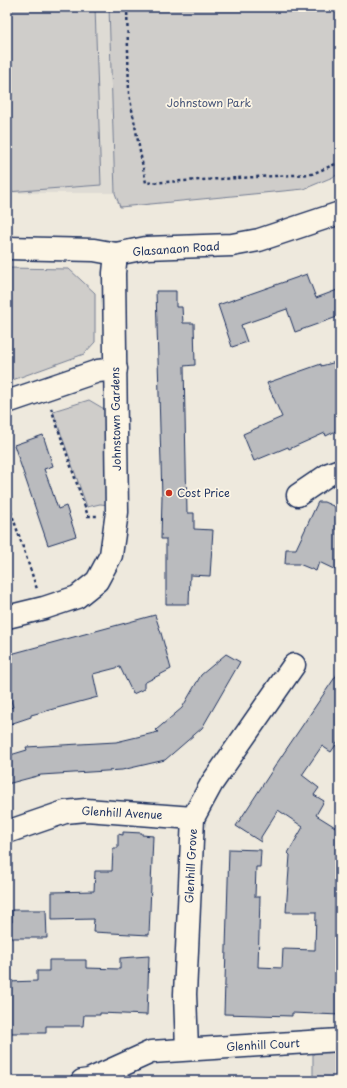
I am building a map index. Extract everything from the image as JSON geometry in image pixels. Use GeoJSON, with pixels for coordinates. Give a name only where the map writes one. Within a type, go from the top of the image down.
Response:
{"type":"FeatureCollection","features":[{"type":"Feature","properties":{"kind":"street","name":"Glasanaon Road"},"geometry":{"type":"LineString","coordinates":[[7,248],[94,250],[116,254],[146,248],[232,245],[259,240],[340,213]]}},
{"type":"Feature","properties":{"kind":"street","name":"Johnstown Gardens"},"geometry":{"type":"LineString","coordinates":[[44,608],[77,597],[97,581],[111,555],[116,518],[117,496],[114,273],[116,254]]}},
{"type":"Feature","properties":{"kind":"street"},"geometry":{"type":"LineString","coordinates":[[7,402],[44,388],[98,371],[116,369]]}},
{"type":"Feature","properties":{"kind":"street"},"geometry":{"type":"LineString","coordinates":[[298,495],[329,474],[340,470]]}},
{"type":"Feature","properties":{"kind":"street"},"geometry":{"type":"LineString","coordinates":[[7,617],[44,608]]}},
{"type":"Feature","properties":{"kind":"street","name":"Glenhill Grove"},"geometry":{"type":"LineString","coordinates":[[186,1049],[185,994],[193,818],[212,784],[294,665]]}},
{"type":"Feature","properties":{"kind":"street","name":"Glenhill Avenue"},"geometry":{"type":"LineString","coordinates":[[7,832],[66,812],[86,810],[193,818]]}},
{"type":"Feature","properties":{"kind":"street","name":"Glenhill Court"},"geometry":{"type":"LineString","coordinates":[[82,1081],[89,1080],[151,1052],[340,1040]]}},
{"type":"Feature","properties":{"kind":"path"},"geometry":{"type":"LineString","coordinates":[[127,7],[129,94],[146,183],[312,174],[340,162]]}},
{"type":"Feature","properties":{"kind":"path"},"geometry":{"type":"LineString","coordinates":[[44,388],[88,516],[116,518]]}},
{"type":"Feature","properties":{"kind":"path"},"geometry":{"type":"LineString","coordinates":[[7,500],[44,608]]}},
{"type":"Feature","properties":{"kind":"shaded area"},"geometry":{"type":"Polygon","coordinates":[[[7,7],[109,7],[115,193],[7,193],[7,7]]]}},
{"type":"Feature","properties":{"kind":"green space"},"geometry":{"type":"Polygon","coordinates":[[[7,7],[95,7],[101,185],[7,192],[7,7]]]}},
{"type":"Feature","properties":{"kind":"green space","name":"Johnstown Park"},"geometry":{"type":"Polygon","coordinates":[[[109,7],[340,7],[340,174],[304,189],[120,207],[115,193],[109,7]]]}},
{"type":"Feature","properties":{"kind":"green space"},"geometry":{"type":"Polygon","coordinates":[[[7,268],[69,269],[95,293],[95,342],[84,354],[7,382],[7,268]]]}},
{"type":"Feature","properties":{"kind":"green space"},"geometry":{"type":"Polygon","coordinates":[[[89,400],[106,410],[110,505],[100,504],[87,507],[53,411],[89,400]]]}},
{"type":"Feature","properties":{"kind":"green space"},"geometry":{"type":"Polygon","coordinates":[[[340,1040],[340,1081],[313,1081],[313,1042],[340,1040]]]}},
{"type":"Feature","properties":{"kind":"building"},"geometry":{"type":"Polygon","coordinates":[[[307,274],[316,298],[340,289],[340,316],[295,332],[287,309],[241,325],[247,342],[232,347],[218,305],[307,274]]]}},
{"type":"Feature","properties":{"kind":"building"},"geometry":{"type":"Polygon","coordinates":[[[156,291],[176,291],[176,307],[182,307],[183,323],[194,323],[195,365],[184,366],[187,513],[194,513],[194,529],[213,530],[210,576],[190,575],[189,604],[166,604],[166,539],[161,539],[162,497],[156,291]]]}},
{"type":"Feature","properties":{"kind":"building"},"geometry":{"type":"Polygon","coordinates":[[[340,361],[340,429],[326,436],[325,433],[289,449],[288,447],[254,461],[243,434],[282,417],[267,383],[321,364],[321,366],[340,361]]]}},
{"type":"Feature","properties":{"kind":"building"},"geometry":{"type":"Polygon","coordinates":[[[43,435],[53,466],[44,469],[58,509],[66,506],[76,536],[48,545],[14,445],[43,435]]]}},
{"type":"Feature","properties":{"kind":"building"},"geometry":{"type":"Polygon","coordinates":[[[318,502],[324,502],[340,509],[340,572],[319,562],[316,571],[299,564],[285,564],[286,549],[296,549],[318,502]]]}},
{"type":"Feature","properties":{"kind":"building"},"geometry":{"type":"Polygon","coordinates":[[[155,615],[171,669],[144,683],[144,689],[133,694],[120,667],[93,674],[98,697],[31,715],[31,717],[7,725],[7,709],[13,707],[7,688],[7,655],[155,615]]]}},
{"type":"Feature","properties":{"kind":"building"},"geometry":{"type":"Polygon","coordinates":[[[226,654],[240,662],[202,728],[165,760],[122,770],[41,775],[7,784],[7,756],[27,750],[26,747],[116,742],[158,732],[156,730],[182,708],[201,675],[226,654]]]}},
{"type":"Feature","properties":{"kind":"building"},"geometry":{"type":"Polygon","coordinates":[[[340,670],[340,739],[331,752],[322,746],[302,775],[319,788],[314,795],[324,801],[316,815],[340,830],[340,1015],[292,1013],[292,1016],[224,1014],[229,849],[261,850],[260,867],[256,867],[255,897],[260,897],[258,967],[282,968],[283,949],[315,950],[316,912],[286,912],[290,855],[288,853],[303,827],[278,810],[261,837],[261,842],[236,826],[340,670]]]}},
{"type":"Feature","properties":{"kind":"building"},"geometry":{"type":"Polygon","coordinates":[[[123,832],[142,833],[142,835],[153,836],[149,935],[93,932],[94,919],[52,920],[52,892],[94,891],[95,871],[112,871],[113,848],[118,848],[118,834],[123,835],[123,832]]]}},
{"type":"Feature","properties":{"kind":"building"},"geometry":{"type":"Polygon","coordinates":[[[12,910],[46,910],[47,938],[7,938],[7,923],[12,922],[12,910]]]}},
{"type":"Feature","properties":{"kind":"building"},"geometry":{"type":"Polygon","coordinates":[[[149,956],[147,1015],[100,1013],[100,1015],[84,1015],[83,1026],[46,1026],[46,1033],[7,1033],[7,982],[37,981],[37,971],[49,971],[49,960],[86,960],[86,968],[120,969],[120,958],[149,956]]]}},
{"type":"Feature","properties":{"kind":"place","name":"Cost Price"},"geometry":{"type":"Point","coordinates":[169,493]}}]}
